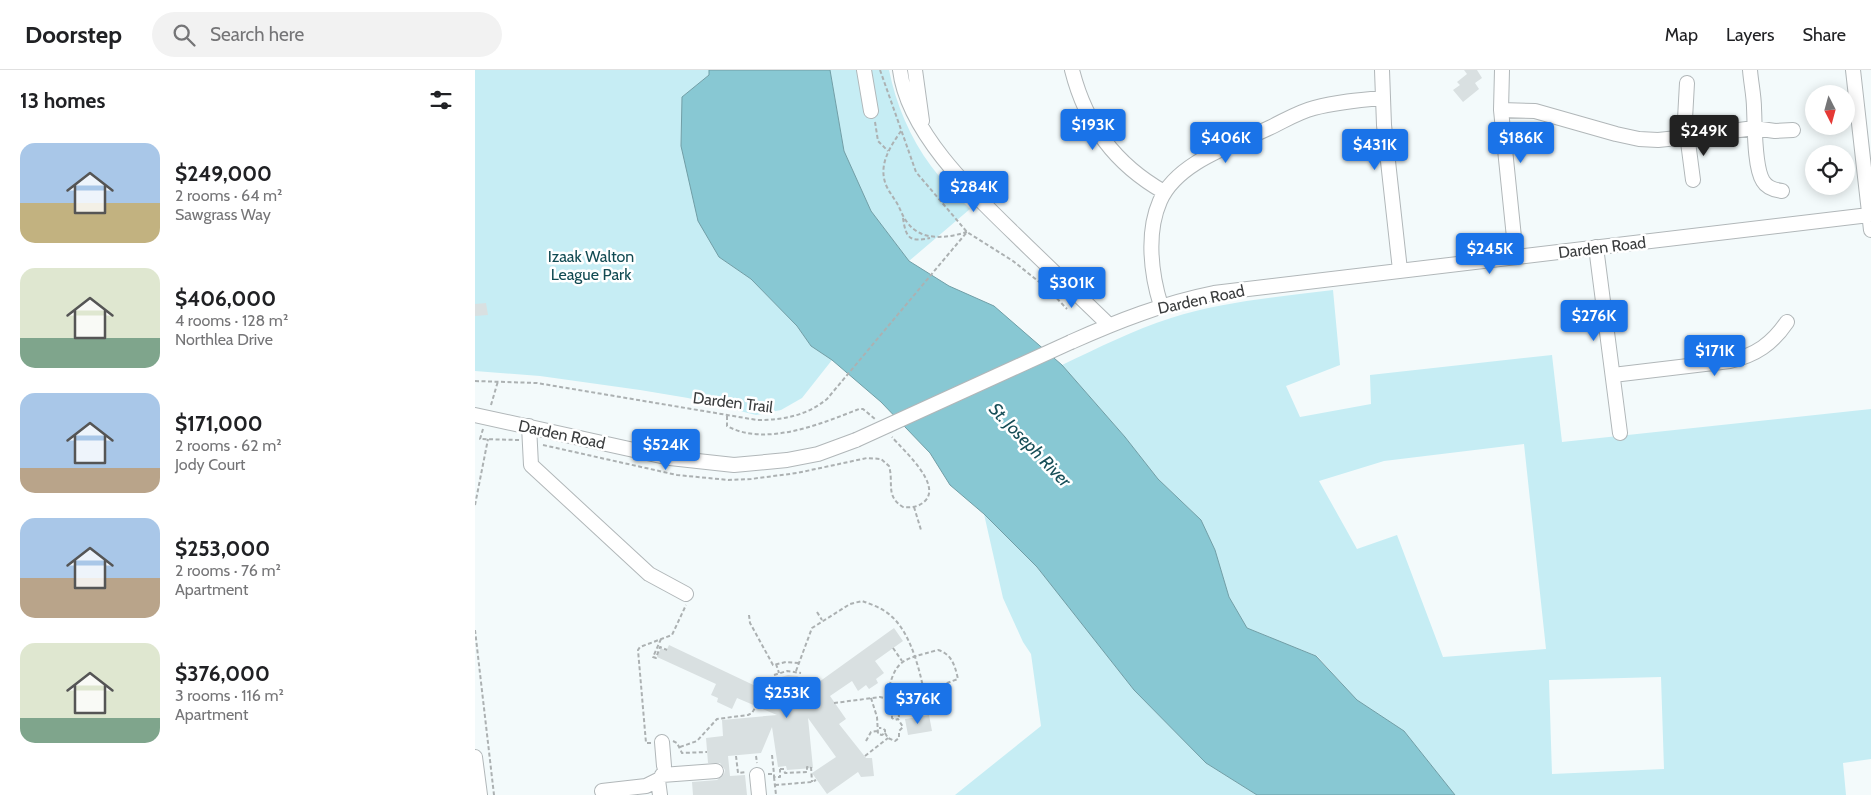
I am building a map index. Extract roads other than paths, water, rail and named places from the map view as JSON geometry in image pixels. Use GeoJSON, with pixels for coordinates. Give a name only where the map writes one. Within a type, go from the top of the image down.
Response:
{"type":"FeatureCollection","features":[{"type":"Feature","properties":{"kind":"street"},"geometry":{"type":"LineString","coordinates":[[865,70],[871,111]]}},
{"type":"Feature","properties":{"kind":"street"},"geometry":{"type":"LineString","coordinates":[[900,70],[907,100],[937,151],[953,171],[1109,325]]}},
{"type":"Feature","properties":{"kind":"street"},"geometry":{"type":"LineString","coordinates":[[915,70],[923,129]]}},
{"type":"Feature","properties":{"kind":"street"},"geometry":{"type":"LineString","coordinates":[[1072,70],[1081,98],[1103,140],[1134,173],[1165,192]]}},
{"type":"Feature","properties":{"kind":"street"},"geometry":{"type":"LineString","coordinates":[[1382,70],[1382,98],[1400,270]]}},
{"type":"Feature","properties":{"kind":"street"},"geometry":{"type":"LineString","coordinates":[[1502,70],[1501,110],[1516,257]]}},
{"type":"Feature","properties":{"kind":"street"},"geometry":{"type":"LineString","coordinates":[[1751,70],[1754,128],[1760,176],[1763,183],[1782,192]]}},
{"type":"Feature","properties":{"kind":"street"},"geometry":{"type":"LineString","coordinates":[[1853,70],[1871,230]]}},
{"type":"Feature","properties":{"kind":"street"},"geometry":{"type":"LineString","coordinates":[[1687,83],[1685,119],[1693,180]]}},
{"type":"Feature","properties":{"kind":"street"},"geometry":{"type":"LineString","coordinates":[[1161,306],[1155,282],[1152,242],[1155,216],[1165,192],[1174,181],[1200,160],[1312,108],[1336,102],[1382,98]]}},
{"type":"Feature","properties":{"kind":"street"},"geometry":{"type":"LineString","coordinates":[[1501,110],[1535,111],[1639,139],[1658,140],[1754,128],[1775,131],[1793,130]]}},
{"type":"Feature","properties":{"kind":"street","name":"Darden Road"},"geometry":{"type":"LineString","coordinates":[[475,415],[670,458],[734,465],[787,460],[818,454],[856,440],[1109,325],[1161,306],[1215,292],[1869,215]]}},
{"type":"Feature","properties":{"kind":"street"},"geometry":{"type":"LineString","coordinates":[[1597,247],[1620,432]]}},
{"type":"Feature","properties":{"kind":"street"},"geometry":{"type":"LineString","coordinates":[[1613,375],[1730,361],[1747,357],[1768,345],[1787,322]]}},
{"type":"Feature","properties":{"kind":"street"},"geometry":{"type":"LineString","coordinates":[[529,426],[531,464],[649,574],[686,599]]}},
{"type":"Feature","properties":{"kind":"street"},"geometry":{"type":"LineString","coordinates":[[660,795],[662,742]]}},
{"type":"Feature","properties":{"kind":"street"},"geometry":{"type":"LineString","coordinates":[[475,757],[479,795]]}},
{"type":"Feature","properties":{"kind":"street"},"geometry":{"type":"LineString","coordinates":[[602,791],[646,786],[661,774],[697,762]]}},
{"type":"Feature","properties":{"kind":"street"},"geometry":{"type":"LineString","coordinates":[[661,774],[717,771]]}},
{"type":"Feature","properties":{"kind":"street"},"geometry":{"type":"LineString","coordinates":[[754,773],[759,795]]}},
{"type":"Feature","properties":{"kind":"water","name":"St. Joseph River"},"geometry":{"type":"Polygon","coordinates":[[[709,70],[830,70],[844,151],[871,211],[909,261],[949,286],[994,306],[1062,365],[1125,437],[1158,479],[1201,520],[1215,550],[1229,597],[1247,628],[1316,656],[1357,700],[1404,731],[1455,795],[1257,795],[1206,763],[1134,690],[1037,567],[984,514],[950,485],[930,453],[881,402],[832,360],[811,346],[797,326],[751,279],[719,257],[698,221],[681,146],[682,97],[709,75],[709,70]]]}},
{"type":"Feature","properties":{"kind":"park label","name":"Izaak Walton League Park"},"geometry":{"type":"Point","coordinates":[591,265]}}]}
